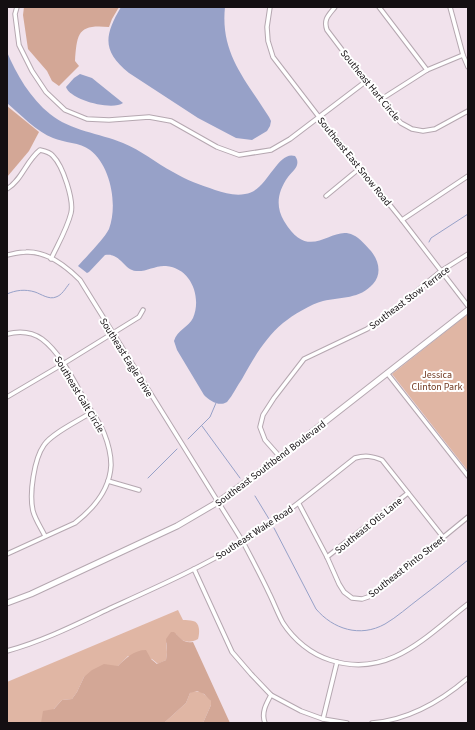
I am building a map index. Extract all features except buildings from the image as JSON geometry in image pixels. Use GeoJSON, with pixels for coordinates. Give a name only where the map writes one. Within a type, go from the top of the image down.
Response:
{"type":"FeatureCollection","features":[{"type":"Feature","properties":{"kind":"street"},"geometry":{"type":"LineString","coordinates":[[17,7],[15,14],[19,45],[32,71],[46,92],[66,110],[86,119],[109,120],[149,117],[171,121],[217,147],[239,154],[271,150],[290,139],[365,82]]}},
{"type":"Feature","properties":{"kind":"street","name":"Southeast East Snow Road"},"geometry":{"type":"LineString","coordinates":[[270,7],[267,27],[268,41],[273,57],[468,306]]}},
{"type":"Feature","properties":{"kind":"street","name":"Southeast Hart Circle"},"geometry":{"type":"LineString","coordinates":[[335,7],[325,23],[327,30],[365,82],[401,123],[412,129],[423,131],[435,129],[468,111]]}},
{"type":"Feature","properties":{"kind":"street"},"geometry":{"type":"LineString","coordinates":[[379,7],[427,70]]}},
{"type":"Feature","properties":{"kind":"street"},"geometry":{"type":"LineString","coordinates":[[450,7],[463,55],[468,67]]}},
{"type":"Feature","properties":{"kind":"street"},"geometry":{"type":"LineString","coordinates":[[380,100],[391,91],[427,70],[463,55]]}},
{"type":"Feature","properties":{"kind":"street"},"geometry":{"type":"LineString","coordinates":[[7,189],[12,186],[36,153],[40,150],[46,151],[53,155],[59,163],[72,201],[71,213],[51,259]]}},
{"type":"Feature","properties":{"kind":"street"},"geometry":{"type":"LineString","coordinates":[[326,196],[360,168]]}},
{"type":"Feature","properties":{"kind":"street"},"geometry":{"type":"LineString","coordinates":[[402,220],[468,176]]}},
{"type":"Feature","properties":{"kind":"street","name":"Southeast Eagle Drive"},"geometry":{"type":"LineString","coordinates":[[7,255],[26,252],[39,254],[68,268],[80,280],[243,542],[260,573],[283,624],[304,646],[318,656],[337,662],[362,666],[378,664],[409,650],[468,604]]}},
{"type":"Feature","properties":{"kind":"street","name":"Southeast Stow Terrace"},"geometry":{"type":"LineString","coordinates":[[280,458],[265,440],[260,427],[263,414],[304,359],[367,329],[390,313],[441,271],[468,254]]}},
{"type":"Feature","properties":{"kind":"street"},"geometry":{"type":"LineString","coordinates":[[7,397],[139,317],[143,310]]}},
{"type":"Feature","properties":{"kind":"street","name":"Southeast Southbend Boulevard"},"geometry":{"type":"LineString","coordinates":[[7,603],[177,526],[218,502],[280,458],[468,310]]}},
{"type":"Feature","properties":{"kind":"street","name":"Southeast Galt Circle"},"geometry":{"type":"LineString","coordinates":[[7,334],[23,332],[34,335],[42,339],[51,347],[104,431],[109,449],[111,466],[108,481],[99,500],[85,515],[75,523],[7,554]]}},
{"type":"Feature","properties":{"kind":"street"},"geometry":{"type":"LineString","coordinates":[[387,373],[468,476]]}},
{"type":"Feature","properties":{"kind":"street"},"geometry":{"type":"LineString","coordinates":[[45,536],[34,511],[32,494],[38,459],[44,445],[52,437],[92,412]]}},
{"type":"Feature","properties":{"kind":"street","name":"Southeast Wake Road"},"geometry":{"type":"LineString","coordinates":[[7,651],[22,647],[55,634],[194,569],[243,542],[299,504],[355,458],[372,456],[382,460],[443,537]]}},
{"type":"Feature","properties":{"kind":"street"},"geometry":{"type":"LineString","coordinates":[[108,481],[139,490]]}},
{"type":"Feature","properties":{"kind":"street","name":"Southeast Otis Lane"},"geometry":{"type":"LineString","coordinates":[[327,557],[408,493]]}},
{"type":"Feature","properties":{"kind":"street","name":"Southeast Pinto Street"},"geometry":{"type":"LineString","coordinates":[[299,504],[344,592],[352,598],[362,599],[380,589],[468,517]]}},
{"type":"Feature","properties":{"kind":"street"},"geometry":{"type":"LineString","coordinates":[[194,569],[232,652],[250,674],[271,695],[301,711],[323,719],[347,723]]}},
{"type":"Feature","properties":{"kind":"street"},"geometry":{"type":"LineString","coordinates":[[323,719],[337,662]]}},
{"type":"Feature","properties":{"kind":"street"},"geometry":{"type":"LineString","coordinates":[[372,723],[401,718],[421,710],[443,697],[468,678]]}},
{"type":"Feature","properties":{"kind":"street"},"geometry":{"type":"LineString","coordinates":[[265,723],[263,719],[264,711],[271,695]]}},
{"type":"Feature","properties":{"kind":"green space","name":"Jessica Clinton Park"},"geometry":{"type":"Polygon","coordinates":[[[468,314],[468,471],[392,374],[468,314]]]}},
{"type":"Feature","properties":{"kind":"green space"},"geometry":{"type":"Polygon","coordinates":[[[178,610],[183,620],[197,623],[199,631],[198,639],[189,642],[181,639],[176,634],[166,643],[166,660],[158,664],[152,659],[128,656],[118,666],[84,677],[72,699],[62,700],[41,723],[7,723],[7,682],[178,610]]]}},
{"type":"Feature","properties":{"kind":"green space"},"geometry":{"type":"Polygon","coordinates":[[[193,691],[201,692],[211,701],[211,705],[203,723],[164,723],[186,703],[190,693],[193,691]]]}},
{"type":"Feature","properties":{"kind":"shaded area"},"geometry":{"type":"Polygon","coordinates":[[[24,7],[119,7],[109,27],[91,27],[81,32],[78,37],[75,61],[79,66],[59,86],[52,81],[47,71],[28,49],[23,15],[24,7]]]}},
{"type":"Feature","properties":{"kind":"shaded area"},"geometry":{"type":"Polygon","coordinates":[[[7,106],[39,132],[29,151],[7,177],[7,106]]]}},
{"type":"Feature","properties":{"kind":"shaded area"},"geometry":{"type":"Polygon","coordinates":[[[171,632],[174,632],[184,641],[193,642],[230,723],[203,723],[211,705],[211,701],[204,694],[197,691],[190,693],[186,703],[164,723],[41,723],[43,711],[54,709],[62,700],[72,699],[84,677],[92,670],[104,664],[118,666],[130,655],[142,650],[146,650],[151,659],[157,664],[166,660],[166,639],[171,632]]]}},
{"type":"Feature","properties":{"kind":"water"},"geometry":{"type":"Polygon","coordinates":[[[121,7],[225,7],[225,24],[231,53],[236,66],[271,121],[267,131],[252,140],[236,138],[198,118],[129,73],[114,57],[108,43],[111,26],[121,7]]]}},
{"type":"Feature","properties":{"kind":"water"},"geometry":{"type":"Polygon","coordinates":[[[7,52],[30,94],[43,108],[58,120],[76,128],[130,146],[178,175],[204,186],[222,192],[241,195],[253,192],[266,180],[283,159],[289,156],[295,156],[297,159],[297,164],[295,170],[288,177],[280,193],[279,210],[284,221],[294,234],[303,240],[311,242],[337,234],[345,233],[356,236],[371,251],[378,263],[378,276],[376,280],[368,289],[356,295],[318,302],[287,320],[265,342],[227,402],[218,404],[212,401],[204,395],[177,350],[174,341],[178,334],[189,324],[193,318],[195,310],[195,293],[188,278],[175,268],[166,266],[158,266],[140,271],[132,270],[118,258],[110,255],[105,255],[87,273],[78,266],[99,243],[109,229],[113,209],[111,186],[108,176],[97,157],[86,147],[57,140],[47,135],[35,127],[7,103],[7,52]]]}},
{"type":"Feature","properties":{"kind":"water"},"geometry":{"type":"Polygon","coordinates":[[[80,74],[92,78],[123,103],[110,106],[101,105],[83,100],[69,92],[66,87],[80,74]]]}},
{"type":"Feature","properties":{"kind":"waterway"},"geometry":{"type":"LineString","coordinates":[[429,242],[431,238],[468,214]]}},
{"type":"Feature","properties":{"kind":"waterway"},"geometry":{"type":"LineString","coordinates":[[7,294],[28,290],[53,298],[60,295],[69,284]]}},
{"type":"Feature","properties":{"kind":"waterway"},"geometry":{"type":"LineString","coordinates":[[188,439],[210,417],[216,403]]}},
{"type":"Feature","properties":{"kind":"waterway"},"geometry":{"type":"LineString","coordinates":[[202,426],[240,478]]}},
{"type":"Feature","properties":{"kind":"waterway"},"geometry":{"type":"LineString","coordinates":[[148,478],[177,449]]}},
{"type":"Feature","properties":{"kind":"waterway"},"geometry":{"type":"LineString","coordinates":[[255,496],[269,519]]}},
{"type":"Feature","properties":{"kind":"waterway"},"geometry":{"type":"LineString","coordinates":[[274,528],[316,609],[330,622],[357,631],[376,628],[385,624],[468,560]]}}]}
